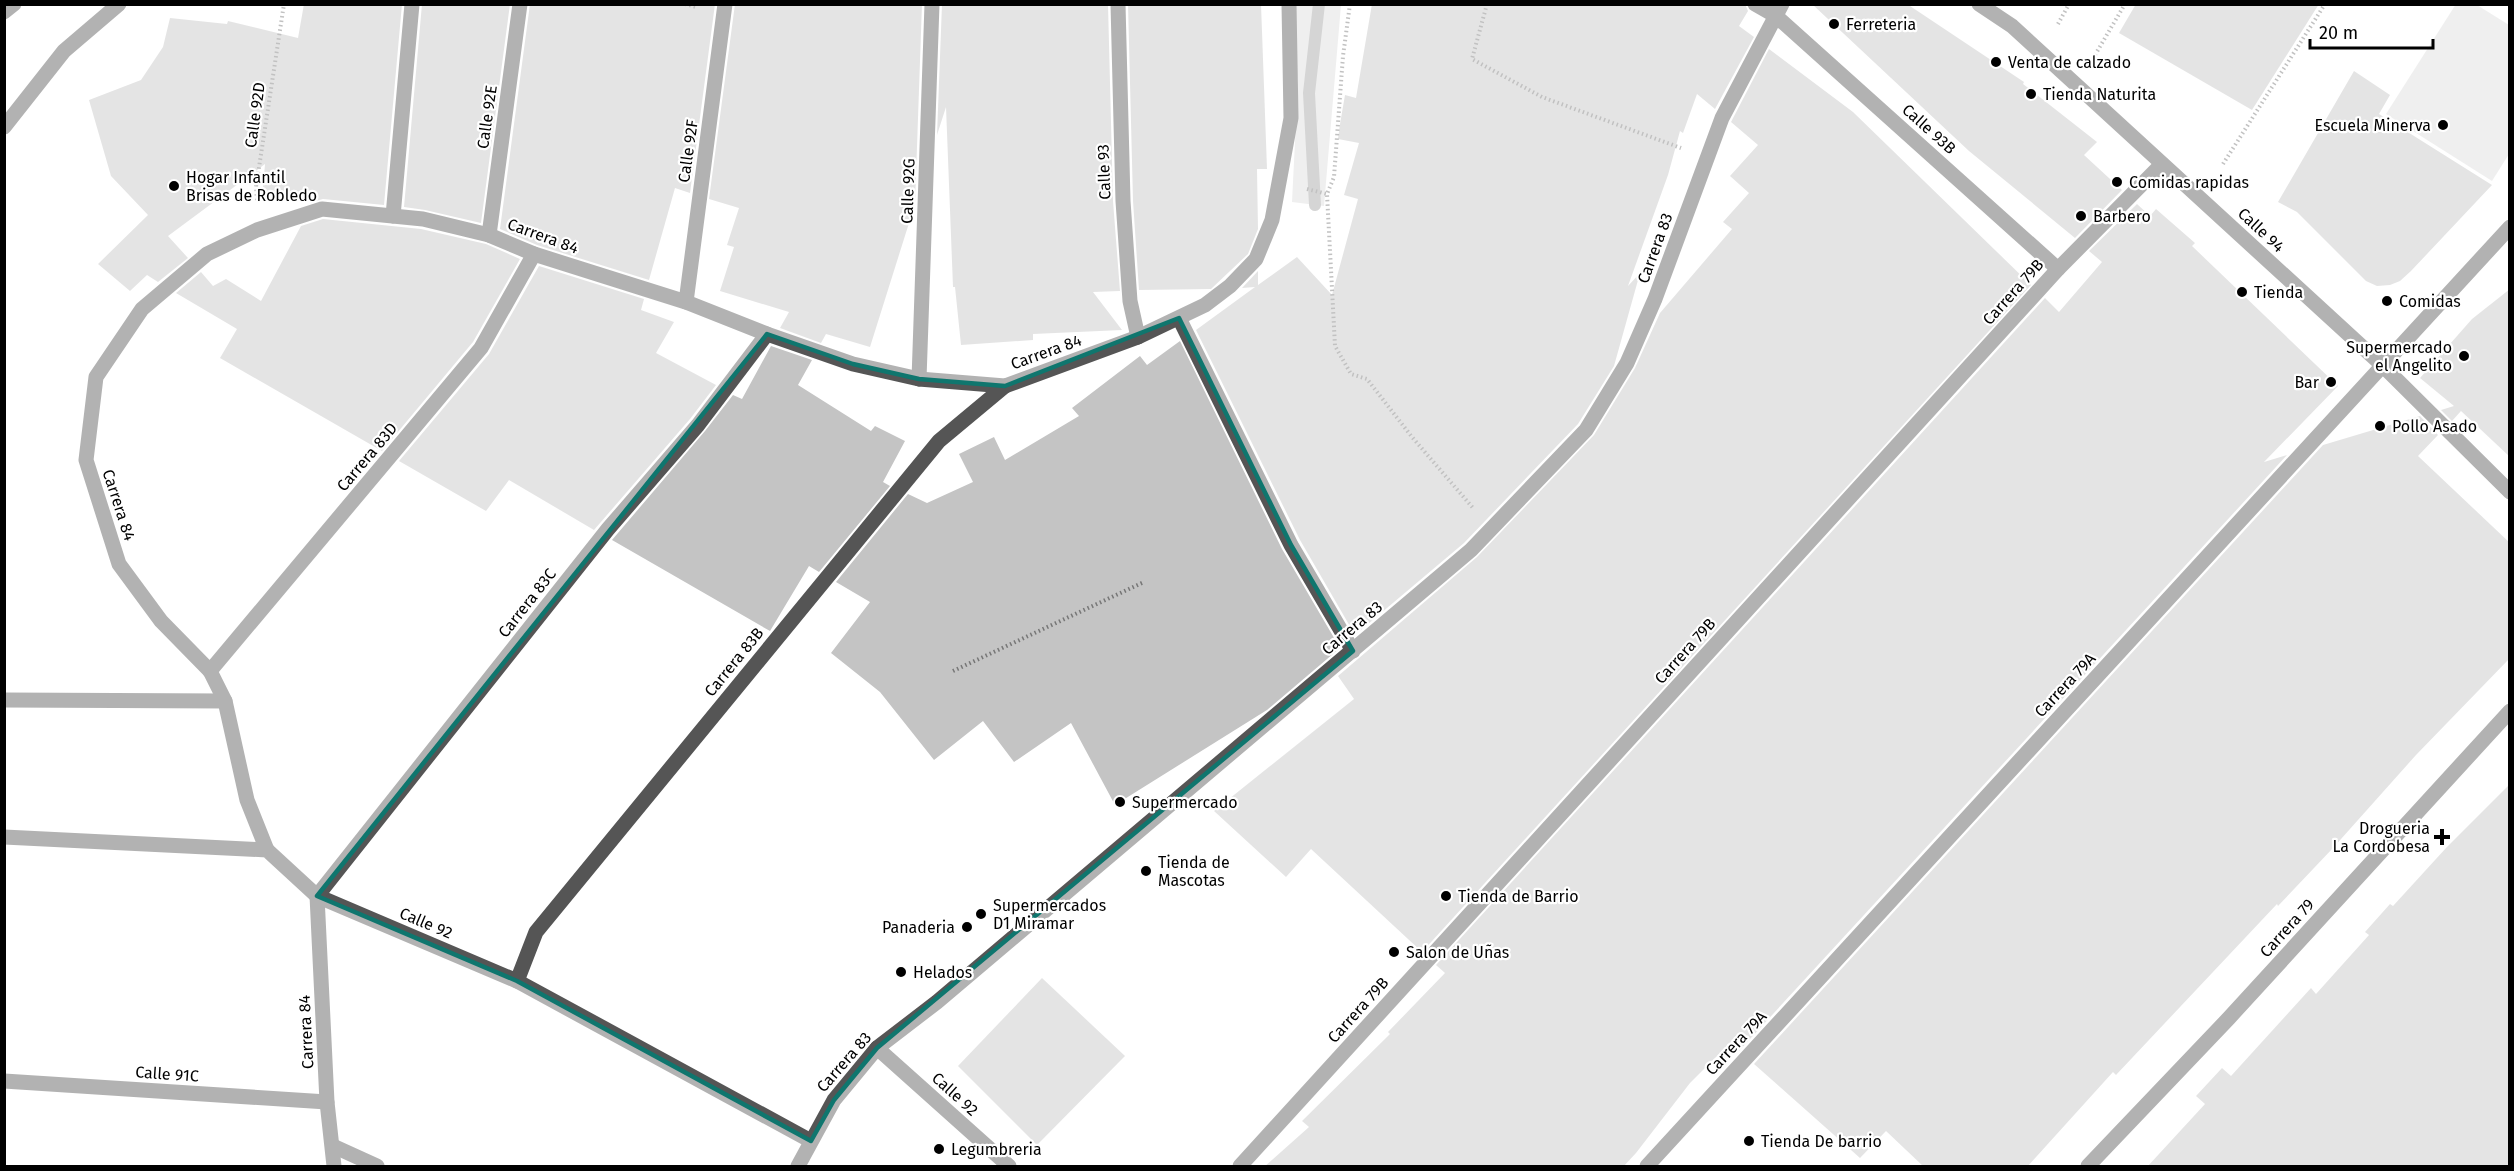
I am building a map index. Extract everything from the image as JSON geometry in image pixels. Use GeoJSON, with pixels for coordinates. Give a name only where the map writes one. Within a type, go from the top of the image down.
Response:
{"type":"FeatureCollection","features":[{"type":"Feature","properties":{"kind":"street"},"geometry":{"type":"LineString","coordinates":[[4,12],[14,4]]}},
{"type":"Feature","properties":{"kind":"street"},"geometry":{"type":"LineString","coordinates":[[4,127],[64,51],[119,4]]}},
{"type":"Feature","properties":{"kind":"street"},"geometry":{"type":"LineString","coordinates":[[393,216],[412,4]]}},
{"type":"Feature","properties":{"kind":"street","name":"Calle 92E"},"geometry":{"type":"LineString","coordinates":[[489,235],[520,4]]}},
{"type":"Feature","properties":{"kind":"street","name":"Calle 92F"},"geometry":{"type":"LineString","coordinates":[[686,302],[725,4]]}},
{"type":"Feature","properties":{"kind":"street","name":"Calle 92G"},"geometry":{"type":"LineString","coordinates":[[919,379],[932,4]]}},
{"type":"Feature","properties":{"kind":"street","name":"Calle 93"},"geometry":{"type":"LineString","coordinates":[[1118,4],[1124,212],[1130,301],[1138,337]]}},
{"type":"Feature","properties":{"kind":"street","name":"Carrera 84"},"geometry":{"type":"LineString","coordinates":[[267,850],[247,800],[225,701],[210,671],[161,621],[119,564],[86,460],[96,377],[142,309],[207,254],[257,230],[322,209],[423,219],[489,235],[534,254],[686,302],[767,334],[853,364],[919,379],[1005,386],[1138,337],[1205,305],[1230,286],[1256,259],[1272,220],[1291,118],[1289,4]]}},
{"type":"Feature","properties":{"kind":"street","name":"Calle 93B"},"geometry":{"type":"LineString","coordinates":[[1755,4],[1779,10],[2058,269]]}},
{"type":"Feature","properties":{"kind":"street","name":"Calle 94"},"geometry":{"type":"LineString","coordinates":[[1979,4],[2012,26],[2382,365],[2510,492]]}},
{"type":"Feature","properties":{"kind":"street","name":"Carrera 83"},"geometry":{"type":"LineString","coordinates":[[798,1167],[834,1100],[877,1048],[937,1002],[1471,550],[1586,430],[1627,363],[1655,299],[1722,118],[1779,10]]}},
{"type":"Feature","properties":{"kind":"street","name":"Carrera 79B"},"geometry":{"type":"LineString","coordinates":[[1240,1167],[2058,269],[2162,164]]}},
{"type":"Feature","properties":{"kind":"street","name":"Carrera 79A"},"geometry":{"type":"LineString","coordinates":[[1647,1167],[2510,227]]}},
{"type":"Feature","properties":{"kind":"street","name":"Carrera 83D"},"geometry":{"type":"LineString","coordinates":[[210,671],[481,348],[534,254]]}},
{"type":"Feature","properties":{"kind":"street"},"geometry":{"type":"LineString","coordinates":[[1179,318],[1237,440],[1291,545],[1353,651]]}},
{"type":"Feature","properties":{"kind":"street","name":"Carrera 83C"},"geometry":{"type":"LineString","coordinates":[[317,896],[608,529],[698,425],[767,334]]}},
{"type":"Feature","properties":{"kind":"street","name":"Carrera 83B"},"geometry":{"type":"LineString","coordinates":[[517,981],[536,932],[939,441],[1005,386]]}},
{"type":"Feature","properties":{"kind":"street"},"geometry":{"type":"LineString","coordinates":[[4,699],[225,701]]}},
{"type":"Feature","properties":{"kind":"street","name":"Carrera 79"},"geometry":{"type":"LineString","coordinates":[[2088,1167],[2229,1018],[2510,711]]}},
{"type":"Feature","properties":{"kind":"street"},"geometry":{"type":"LineString","coordinates":[[4,837],[267,850]]}},
{"type":"Feature","properties":{"kind":"street","name":"Calle 92"},"geometry":{"type":"LineString","coordinates":[[267,850],[317,896],[517,981],[811,1141]]}},
{"type":"Feature","properties":{"kind":"street","name":"Carrera 84"},"geometry":{"type":"LineString","coordinates":[[317,896],[327,1102],[334,1167]]}},
{"type":"Feature","properties":{"kind":"street","name":"Calle 92"},"geometry":{"type":"LineString","coordinates":[[877,1048],[1009,1167]]}},
{"type":"Feature","properties":{"kind":"street","name":"Calle 91C"},"geometry":{"type":"LineString","coordinates":[[4,1081],[327,1102]]}},
{"type":"Feature","properties":{"kind":"street"},"geometry":{"type":"LineString","coordinates":[[333,1146],[377,1167]]}},
{"type":"Feature","properties":{"kind":"path","name":"Calle 92D"},"geometry":{"type":"LineString","coordinates":[[257,230],[256,187],[284,4]]}},
{"type":"Feature","properties":{"kind":"path"},"geometry":{"type":"LineString","coordinates":[[1350,4],[1343,56],[1334,177],[1327,194],[1335,346],[1351,374],[1367,379],[1492,530]]}},
{"type":"Feature","properties":{"kind":"path"},"geometry":{"type":"LineString","coordinates":[[1487,4],[1472,58],[1542,97],[1707,157]]}},
{"type":"Feature","properties":{"kind":"path"},"geometry":{"type":"LineString","coordinates":[[2058,24],[2070,4]]}},
{"type":"Feature","properties":{"kind":"path"},"geometry":{"type":"LineString","coordinates":[[2095,55],[2125,4]]}},
{"type":"Feature","properties":{"kind":"path"},"geometry":{"type":"LineString","coordinates":[[2223,164],[2325,4]]}},
{"type":"Feature","properties":{"kind":"path"},"geometry":{"type":"LineString","coordinates":[[1321,192],[1327,194]]}},
{"type":"Feature","properties":{"kind":"path"},"geometry":{"type":"LineString","coordinates":[[953,671],[1144,582]]}},
{"type":"Feature","properties":{"kind":"highlighted area"},"geometry":{"type":"Polygon","coordinates":[[[1179,318],[1291,545],[1353,651],[877,1048],[834,1100],[811,1141],[517,981],[317,896],[767,334],[853,364],[919,379],[1005,386],[1179,318]]]}},
{"type":"Feature","properties":{"kind":"shaded area"},"geometry":{"type":"Polygon","coordinates":[[[2456,4],[2477,5],[2509,25],[2509,154],[2492,181],[2386,114],[2456,4]]]}},
{"type":"Feature","properties":{"kind":"shaded area"},"geometry":{"type":"Polygon","coordinates":[[[1287,5],[1341,5],[1324,206],[1292,202],[1298,81],[1287,5]]]}},
{"type":"Feature","properties":{"kind":"building"},"geometry":{"type":"Polygon","coordinates":[[[304,4],[402,4],[384,205],[323,199],[312,202],[315,197],[262,199],[265,164],[168,236],[188,258],[158,282],[147,275],[130,291],[98,264],[148,215],[111,176],[89,100],[141,80],[163,47],[170,18],[227,24],[228,21],[298,38],[304,4]]]}},
{"type":"Feature","properties":{"kind":"building"},"geometry":{"type":"Polygon","coordinates":[[[422,4],[510,4],[481,223],[404,207],[422,4]]]}},
{"type":"Feature","properties":{"kind":"building"},"geometry":{"type":"Polygon","coordinates":[[[530,4],[715,4],[690,193],[675,188],[649,280],[537,245],[500,229],[530,4]]]}},
{"type":"Feature","properties":{"kind":"building"},"geometry":{"type":"Polygon","coordinates":[[[735,4],[922,4],[915,204],[870,347],[826,334],[821,343],[780,328],[789,312],[720,291],[734,247],[727,245],[739,208],[709,199],[735,4]]]}},
{"type":"Feature","properties":{"kind":"building"},"geometry":{"type":"Polygon","coordinates":[[[942,4],[1108,4],[1113,201],[1120,291],[1093,292],[1122,330],[1033,334],[1033,340],[961,345],[955,287],[953,287],[946,107],[937,135],[942,4]]]}},
{"type":"Feature","properties":{"kind":"building"},"geometry":{"type":"Polygon","coordinates":[[[1128,4],[1261,4],[1267,169],[1257,169],[1258,229],[1248,254],[1211,289],[1139,290],[1133,201],[1128,4]]]}},
{"type":"Feature","properties":{"kind":"building"},"geometry":{"type":"Polygon","coordinates":[[[1372,4],[1745,4],[1748,11],[1739,26],[1754,37],[1715,109],[1697,94],[1683,133],[1680,131],[1668,175],[1628,286],[1640,273],[1614,366],[1578,424],[1464,543],[1355,635],[1300,540],[1196,330],[1255,287],[1242,288],[1258,271],[1258,285],[1297,257],[1332,295],[1358,199],[1344,195],[1359,143],[1338,139],[1340,124],[1345,95],[1356,98],[1372,4]]]}},
{"type":"Feature","properties":{"kind":"building"},"geometry":{"type":"Polygon","coordinates":[[[1812,4],[1907,4],[2024,82],[2023,84],[2097,142],[2084,155],[2122,190],[2075,238],[1969,151],[1812,4]]]}},
{"type":"Feature","properties":{"kind":"building"},"geometry":{"type":"Polygon","coordinates":[[[2136,4],[2319,4],[2252,110],[2119,33],[2136,4]]]}},
{"type":"Feature","properties":{"kind":"building"},"geometry":{"type":"Polygon","coordinates":[[[1769,49],[1853,112],[2031,285],[1422,952],[1311,849],[1286,877],[1214,811],[1354,699],[1338,676],[1477,557],[1594,435],[1635,368],[1660,313],[1732,229],[1723,222],[1749,193],[1730,176],[1758,145],[1731,122],[1769,49]]]}},
{"type":"Feature","properties":{"kind":"building"},"geometry":{"type":"Polygon","coordinates":[[[2354,71],[2390,95],[2379,114],[2492,185],[2411,271],[2400,281],[2390,285],[2377,286],[2366,281],[2297,212],[2278,202],[2354,71]]]}},
{"type":"Feature","properties":{"kind":"building"},"geometry":{"type":"Polygon","coordinates":[[[2137,204],[2150,216],[2156,209],[2195,243],[2192,246],[2338,386],[2264,462],[2287,455],[1739,1051],[1730,1043],[1690,1083],[1623,1167],[1264,1167],[1309,1127],[1302,1121],[1390,1034],[1388,1032],[1445,973],[1436,965],[2045,298],[2059,312],[2102,262],[2089,251],[2137,204]]]}},
{"type":"Feature","properties":{"kind":"building"},"geometry":{"type":"Polygon","coordinates":[[[323,219],[421,229],[486,244],[520,259],[473,342],[382,451],[220,358],[237,329],[176,293],[201,272],[213,286],[226,279],[261,301],[301,226],[323,219]]]}},
{"type":"Feature","properties":{"kind":"building"},"geometry":{"type":"Polygon","coordinates":[[[539,266],[644,299],[641,310],[674,322],[656,353],[716,385],[690,419],[594,530],[509,480],[486,511],[399,461],[489,354],[539,266]]]}},
{"type":"Feature","properties":{"kind":"building"},"geometry":{"type":"Polygon","coordinates":[[[2510,289],[2510,457],[2461,411],[2452,421],[2441,410],[2454,406],[2420,378],[2472,319],[2510,289]]]}},
{"type":"Feature","properties":{"kind":"building"},"geometry":{"type":"Polygon","coordinates":[[[1180,341],[1282,549],[1340,648],[1267,710],[1115,805],[1071,723],[1014,762],[983,721],[934,760],[880,692],[831,653],[870,602],[836,582],[908,494],[927,503],[973,482],[959,454],[994,437],[1005,460],[1079,416],[1072,408],[1140,356],[1147,365],[1180,341]]]}},
{"type":"Feature","properties":{"kind":"building"},"geometry":{"type":"Polygon","coordinates":[[[771,346],[812,360],[798,385],[871,431],[875,426],[905,441],[883,482],[890,486],[819,572],[809,566],[770,631],[612,540],[733,395],[742,399],[771,346]]]}},
{"type":"Feature","properties":{"kind":"building"},"geometry":{"type":"Polygon","coordinates":[[[2420,416],[2438,435],[2418,456],[2510,543],[2510,658],[2416,755],[2333,848],[2116,1075],[2113,1072],[2027,1167],[1924,1167],[1886,1131],[1860,1158],[1754,1064],[2323,445],[2420,416]]]}},
{"type":"Feature","properties":{"kind":"building"},"geometry":{"type":"Polygon","coordinates":[[[2510,784],[2510,1167],[2147,1167],[2205,1104],[2196,1096],[2222,1068],[2231,1076],[2311,988],[2316,994],[2369,935],[2365,932],[2390,904],[2393,906],[2446,848],[2510,784]]]}},
{"type":"Feature","properties":{"kind":"building"},"geometry":{"type":"Polygon","coordinates":[[[1042,978],[1125,1056],[1037,1145],[958,1066],[1042,978]]]}},
{"type":"Feature","properties":{"kind":"waterway"},"geometry":{"type":"LineString","coordinates":[[1315,205],[1309,93],[1319,4]]}},
{"type":"Feature","properties":{"kind":"place","name":"Ferreteria"},"geometry":{"type":"Point","coordinates":[1834,24]}},
{"type":"Feature","properties":{"kind":"place","name":"Venta de calzado"},"geometry":{"type":"Point","coordinates":[1996,62]}},
{"type":"Feature","properties":{"kind":"place","name":"Tienda Naturita"},"geometry":{"type":"Point","coordinates":[2031,94]}},
{"type":"Feature","properties":{"kind":"place","name":"Escuela Minerva"},"geometry":{"type":"Point","coordinates":[2443,125]}},
{"type":"Feature","properties":{"kind":"place","name":"Comidas rapidas"},"geometry":{"type":"Point","coordinates":[2117,182]}},
{"type":"Feature","properties":{"kind":"place","name":"Hogar Infantil Brisas de Robledo"},"geometry":{"type":"Point","coordinates":[174,186]}},
{"type":"Feature","properties":{"kind":"place","name":"Barbero"},"geometry":{"type":"Point","coordinates":[2081,216]}},
{"type":"Feature","properties":{"kind":"place","name":"Tienda"},"geometry":{"type":"Point","coordinates":[2242,292]}},
{"type":"Feature","properties":{"kind":"place","name":"Comidas"},"geometry":{"type":"Point","coordinates":[2387,301]}},
{"type":"Feature","properties":{"kind":"place","name":"Supermercado el Angelito"},"geometry":{"type":"Point","coordinates":[2464,356]}},
{"type":"Feature","properties":{"kind":"place","name":"Bar"},"geometry":{"type":"Point","coordinates":[2331,382]}},
{"type":"Feature","properties":{"kind":"place","name":"Pollo Asado"},"geometry":{"type":"Point","coordinates":[2380,426]}},
{"type":"Feature","properties":{"kind":"place","name":"Supermercado"},"geometry":{"type":"Point","coordinates":[1120,802]}},
{"type":"Feature","properties":{"kind":"place","name":"Drogueria La Cordobesa"},"geometry":{"type":"Point","coordinates":[2442,837]}},
{"type":"Feature","properties":{"kind":"place","name":"Tienda de Mascotas"},"geometry":{"type":"Point","coordinates":[1146,871]}},
{"type":"Feature","properties":{"kind":"place","name":"Tienda de Barrio"},"geometry":{"type":"Point","coordinates":[1446,896]}},
{"type":"Feature","properties":{"kind":"place","name":"Supermercados D1 Miramar"},"geometry":{"type":"Point","coordinates":[981,914]}},
{"type":"Feature","properties":{"kind":"place","name":"Panaderia"},"geometry":{"type":"Point","coordinates":[967,927]}},
{"type":"Feature","properties":{"kind":"place","name":"Salon de Uñas"},"geometry":{"type":"Point","coordinates":[1394,952]}},
{"type":"Feature","properties":{"kind":"place","name":"Helados"},"geometry":{"type":"Point","coordinates":[901,972]}},
{"type":"Feature","properties":{"kind":"place","name":"Tienda De barrio"},"geometry":{"type":"Point","coordinates":[1749,1141]}},
{"type":"Feature","properties":{"kind":"place","name":"Legumbreria"},"geometry":{"type":"Point","coordinates":[939,1149]}}]}
